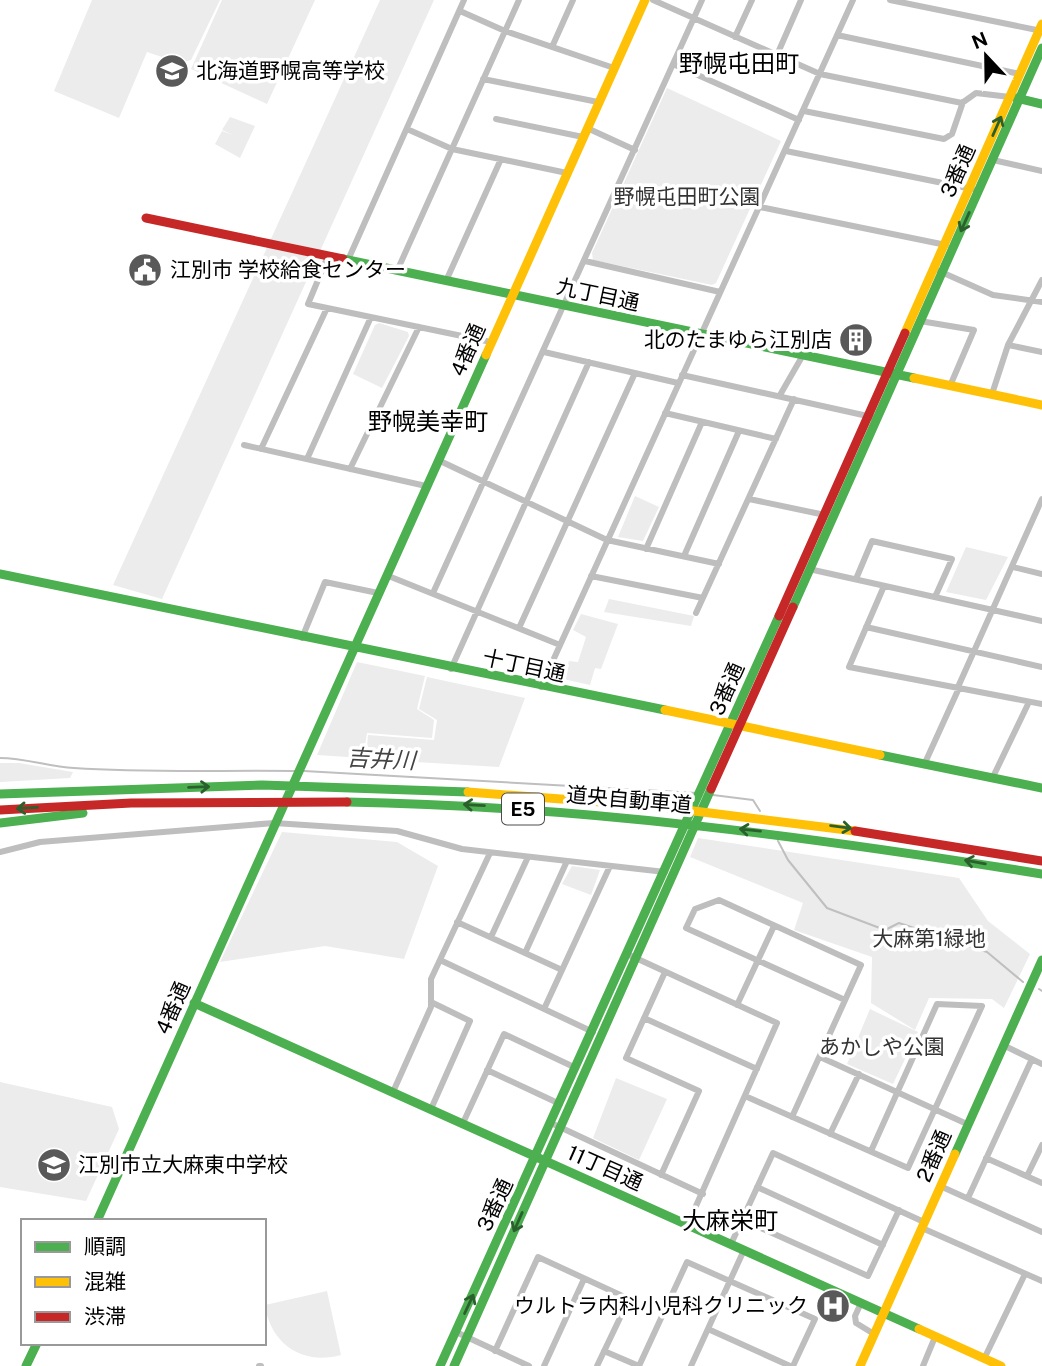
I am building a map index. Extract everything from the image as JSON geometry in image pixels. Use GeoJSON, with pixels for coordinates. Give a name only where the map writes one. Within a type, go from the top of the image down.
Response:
{"type":"FeatureCollection","features":[{"type":"Feature","properties":{"kind":"main road","name":"4番通"},"geometry":{"type":"LineString","coordinates":[[98,1219],[645,0]]}},
{"type":"Feature","properties":{"kind":"main road","name":"3番通"},"geometry":{"type":"LineString","coordinates":[[974,190],[993,160],[1041,28]]}},
{"type":"Feature","properties":{"kind":"main road","name":"3番通"},"geometry":{"type":"LineString","coordinates":[[1025,76],[1041,52]]}},
{"type":"Feature","properties":{"kind":"main road","name":"3番通"},"geometry":{"type":"LineString","coordinates":[[440,1366],[541,1158],[669,872],[718,773],[735,726],[1016,98]]}},
{"type":"Feature","properties":{"kind":"main road"},"geometry":{"type":"LineString","coordinates":[[1016,98],[1042,104]]}},
{"type":"Feature","properties":{"kind":"main road","name":"九丁目通"},"geometry":{"type":"LineString","coordinates":[[146,218],[1042,405]]}},
{"type":"Feature","properties":{"kind":"main road","name":"3番通"},"geometry":{"type":"LineString","coordinates":[[669,872],[708,773],[735,726],[810,569],[828,516]]}},
{"type":"Feature","properties":{"kind":"main road","name":"十丁目通"},"geometry":{"type":"LineString","coordinates":[[0,574],[992,779],[1041,785]]}},
{"type":"Feature","properties":{"kind":"main road","name":"道央自動車道"},"geometry":{"type":"LineString","coordinates":[[1,794],[245,785],[475,791],[756,816],[907,836],[1042,860]]}},
{"type":"Feature","properties":{"kind":"main road"},"geometry":{"type":"LineString","coordinates":[[0,823],[230,799]]}},
{"type":"Feature","properties":{"kind":"main road","name":"道央自動車道"},"geometry":{"type":"LineString","coordinates":[[0,810],[230,799],[473,805],[602,814],[877,846],[1042,874]]}},
{"type":"Feature","properties":{"kind":"main road","name":"2番通"},"geometry":{"type":"LineString","coordinates":[[860,1366],[1042,960]]}},
{"type":"Feature","properties":{"kind":"main road","name":"11丁目通"},"geometry":{"type":"LineString","coordinates":[[194,1003],[1001,1366]]}},
{"type":"Feature","properties":{"kind":"main road","name":"3番通"},"geometry":{"type":"LineString","coordinates":[[556,1125],[560,1104],[576,1068],[596,1034]]}},
{"type":"Feature","properties":{"kind":"main road","name":"3番通"},"geometry":{"type":"LineString","coordinates":[[454,1366],[541,1158]]}},
{"type":"Feature","properties":{"kind":"main road"},"geometry":{"type":"LineString","coordinates":[[26,1366],[36,1345]]}},
{"type":"Feature","properties":{"kind":"street"},"geometry":{"type":"LineString","coordinates":[[348,260],[464,0]]}},
{"type":"Feature","properties":{"kind":"street"},"geometry":{"type":"LineString","coordinates":[[397,271],[519,0]]}},
{"type":"Feature","properties":{"kind":"street"},"geometry":{"type":"LineString","coordinates":[[552,47],[573,0]]}},
{"type":"Feature","properties":{"kind":"street"},"geometry":{"type":"LineString","coordinates":[[653,0],[820,74],[963,102]]}},
{"type":"Feature","properties":{"kind":"street"},"geometry":{"type":"LineString","coordinates":[[433,593],[702,0]]}},
{"type":"Feature","properties":{"kind":"street"},"geometry":{"type":"LineString","coordinates":[[735,37],[752,0]]}},
{"type":"Feature","properties":{"kind":"street"},"geometry":{"type":"LineString","coordinates":[[777,55],[801,0]]}},
{"type":"Feature","properties":{"kind":"street"},"geometry":{"type":"LineString","coordinates":[[541,687],[853,0]]}},
{"type":"Feature","properties":{"kind":"street"},"geometry":{"type":"LineString","coordinates":[[890,0],[1041,28]]}},
{"type":"Feature","properties":{"kind":"street"},"geometry":{"type":"LineString","coordinates":[[460,11],[505,31],[614,68]]}},
{"type":"Feature","properties":{"kind":"street"},"geometry":{"type":"LineString","coordinates":[[838,35],[1025,76]]}},
{"type":"Feature","properties":{"kind":"street"},"geometry":{"type":"LineString","coordinates":[[673,64],[799,120]]}},
{"type":"Feature","properties":{"kind":"street"},"geometry":{"type":"LineString","coordinates":[[483,79],[598,102]]}},
{"type":"Feature","properties":{"kind":"street"},"geometry":{"type":"LineString","coordinates":[[804,111],[944,139],[952,134],[963,102],[976,93],[1016,98]]}},
{"type":"Feature","properties":{"kind":"street"},"geometry":{"type":"LineString","coordinates":[[496,119],[585,133],[635,150]]}},
{"type":"Feature","properties":{"kind":"street"},"geometry":{"type":"LineString","coordinates":[[407,130],[452,149],[566,173]]}},
{"type":"Feature","properties":{"kind":"street"},"geometry":{"type":"LineString","coordinates":[[786,151],[974,190]]}},
{"type":"Feature","properties":{"kind":"street"},"geometry":{"type":"LineString","coordinates":[[446,281],[501,159]]}},
{"type":"Feature","properties":{"kind":"street"},"geometry":{"type":"LineString","coordinates":[[993,160],[1042,171]]}},
{"type":"Feature","properties":{"kind":"street"},"geometry":{"type":"LineString","coordinates":[[760,207],[949,246]]}},
{"type":"Feature","properties":{"kind":"street"},"geometry":{"type":"LineString","coordinates":[[328,256],[308,304],[491,342]]}},
{"type":"Feature","properties":{"kind":"street"},"geometry":{"type":"LineString","coordinates":[[585,261],[720,292]]}},
{"type":"Feature","properties":{"kind":"street"},"geometry":{"type":"LineString","coordinates":[[938,271],[993,295],[1042,302]]}},
{"type":"Feature","properties":{"kind":"street"},"geometry":{"type":"LineString","coordinates":[[992,394],[1008,345],[1042,280]]}},
{"type":"Feature","properties":{"kind":"street"},"geometry":{"type":"LineString","coordinates":[[261,449],[327,308]]}},
{"type":"Feature","properties":{"kind":"street"},"geometry":{"type":"LineString","coordinates":[[307,459],[371,317]]}},
{"type":"Feature","properties":{"kind":"street"},"geometry":{"type":"LineString","coordinates":[[916,321],[974,330],[950,386]]}},
{"type":"Feature","properties":{"kind":"street"},"geometry":{"type":"LineString","coordinates":[[350,469],[419,327]]}},
{"type":"Feature","properties":{"kind":"street"},"geometry":{"type":"LineString","coordinates":[[1008,345],[1042,352]]}},
{"type":"Feature","properties":{"kind":"street"},"geometry":{"type":"LineString","coordinates":[[544,352],[678,383]]}},
{"type":"Feature","properties":{"kind":"street"},"geometry":{"type":"LineString","coordinates":[[780,395],[803,355]]}},
{"type":"Feature","properties":{"kind":"street"},"geometry":{"type":"LineString","coordinates":[[451,668],[589,362]]}},
{"type":"Feature","properties":{"kind":"street"},"geometry":{"type":"LineString","coordinates":[[519,628],[635,373]]}},
{"type":"Feature","properties":{"kind":"street"},"geometry":{"type":"LineString","coordinates":[[682,375],[873,417]]}},
{"type":"Feature","properties":{"kind":"street"},"geometry":{"type":"LineString","coordinates":[[696,613],[794,400]]}},
{"type":"Feature","properties":{"kind":"street"},"geometry":{"type":"LineString","coordinates":[[665,413],[776,439]]}},
{"type":"Feature","properties":{"kind":"street"},"geometry":{"type":"LineString","coordinates":[[646,549],[702,422]]}},
{"type":"Feature","properties":{"kind":"street"},"geometry":{"type":"LineString","coordinates":[[684,556],[739,431]]}},
{"type":"Feature","properties":{"kind":"street"},"geometry":{"type":"LineString","coordinates":[[244,445],[426,486]]}},
{"type":"Feature","properties":{"kind":"street"},"geometry":{"type":"LineString","coordinates":[[438,460],[607,540],[719,564]]}},
{"type":"Feature","properties":{"kind":"street"},"geometry":{"type":"LineString","coordinates":[[748,499],[828,516]]}},
{"type":"Feature","properties":{"kind":"street"},"geometry":{"type":"LineString","coordinates":[[925,765],[1042,499]]}},
{"type":"Feature","properties":{"kind":"street"},"geometry":{"type":"LineString","coordinates":[[1032,526],[1042,528]]}},
{"type":"Feature","properties":{"kind":"street"},"geometry":{"type":"LineString","coordinates":[[856,579],[872,541],[952,559],[935,597]]}},
{"type":"Feature","properties":{"kind":"street"},"geometry":{"type":"LineString","coordinates":[[1013,567],[1042,574]]}},
{"type":"Feature","properties":{"kind":"street"},"geometry":{"type":"LineString","coordinates":[[810,569],[1042,621]]}},
{"type":"Feature","properties":{"kind":"street"},"geometry":{"type":"LineString","coordinates":[[386,575],[560,645]]}},
{"type":"Feature","properties":{"kind":"street"},"geometry":{"type":"LineString","coordinates":[[591,576],[703,598]]}},
{"type":"Feature","properties":{"kind":"street"},"geometry":{"type":"LineString","coordinates":[[302,638],[325,582],[378,593]]}},
{"type":"Feature","properties":{"kind":"street"},"geometry":{"type":"LineString","coordinates":[[884,586],[849,667],[1042,704]]}},
{"type":"Feature","properties":{"kind":"street"},"geometry":{"type":"LineString","coordinates":[[866,627],[1042,667]]}},
{"type":"Feature","properties":{"kind":"street"},"geometry":{"type":"LineString","coordinates":[[992,779],[1030,702]]}},
{"type":"Feature","properties":{"kind":"street"},"geometry":{"type":"LineString","coordinates":[[0,852],[40,842],[274,823],[397,831],[461,849],[669,872]]}},
{"type":"Feature","properties":{"kind":"street"},"geometry":{"type":"LineString","coordinates":[[393,1092],[431,1002],[431,979],[490,853]]}},
{"type":"Feature","properties":{"kind":"street"},"geometry":{"type":"LineString","coordinates":[[491,937],[528,857]]}},
{"type":"Feature","properties":{"kind":"street"},"geometry":{"type":"LineString","coordinates":[[525,953],[567,861]]}},
{"type":"Feature","properties":{"kind":"street"},"geometry":{"type":"LineString","coordinates":[[544,1009],[610,866]]}},
{"type":"Feature","properties":{"kind":"street"},"geometry":{"type":"LineString","coordinates":[[792,1117],[861,965],[719,900],[695,909],[686,928],[845,1000]]}},
{"type":"Feature","properties":{"kind":"street"},"geometry":{"type":"LineString","coordinates":[[457,922],[562,970]]}},
{"type":"Feature","properties":{"kind":"street"},"geometry":{"type":"LineString","coordinates":[[737,1005],[774,926]]}},
{"type":"Feature","properties":{"kind":"street"},"geometry":{"type":"LineString","coordinates":[[631,956],[777,1023],[688,1224]]}},
{"type":"Feature","properties":{"kind":"street"},"geometry":{"type":"LineString","coordinates":[[440,960],[596,1034]]}},
{"type":"Feature","properties":{"kind":"street"},"geometry":{"type":"LineString","coordinates":[[661,1175],[699,1091],[626,1058],[665,972]]}},
{"type":"Feature","properties":{"kind":"street"},"geometry":{"type":"LineString","coordinates":[[431,1002],[470,1021],[431,1109]]}},
{"type":"Feature","properties":{"kind":"street"},"geometry":{"type":"LineString","coordinates":[[745,1096],[908,1168],[982,1006],[937,1004],[871,1151]]}},
{"type":"Feature","properties":{"kind":"street"},"geometry":{"type":"LineString","coordinates":[[644,1018],[757,1069]]}},
{"type":"Feature","properties":{"kind":"street"},"geometry":{"type":"LineString","coordinates":[[463,1123],[504,1034],[576,1068]]}},
{"type":"Feature","properties":{"kind":"street"},"geometry":{"type":"LineString","coordinates":[[1003,1045],[1042,1064]]}},
{"type":"Feature","properties":{"kind":"street"},"geometry":{"type":"LineString","coordinates":[[820,1057],[967,1124]]}},
{"type":"Feature","properties":{"kind":"street"},"geometry":{"type":"LineString","coordinates":[[968,1198],[1032,1059]]}},
{"type":"Feature","properties":{"kind":"street"},"geometry":{"type":"LineString","coordinates":[[487,1070],[560,1104]]}},
{"type":"Feature","properties":{"kind":"street"},"geometry":{"type":"LineString","coordinates":[[830,1133],[859,1074]]}},
{"type":"Feature","properties":{"kind":"street"},"geometry":{"type":"LineString","coordinates":[[556,1125],[702,1194]]}},
{"type":"Feature","properties":{"kind":"street"},"geometry":{"type":"LineString","coordinates":[[1027,1176],[1042,1145]]}},
{"type":"Feature","properties":{"kind":"street"},"geometry":{"type":"LineString","coordinates":[[731,1244],[773,1153],[899,1210],[923,1225],[1042,1282]]}},
{"type":"Feature","properties":{"kind":"street"},"geometry":{"type":"LineString","coordinates":[[986,1158],[1042,1183]]}},
{"type":"Feature","properties":{"kind":"street"},"geometry":{"type":"LineString","coordinates":[[940,1186],[1042,1232]]}},
{"type":"Feature","properties":{"kind":"street"},"geometry":{"type":"LineString","coordinates":[[757,1187],[883,1244]]}},
{"type":"Feature","properties":{"kind":"street"},"geometry":{"type":"LineString","coordinates":[[743,1220],[868,1276],[899,1210]]}},
{"type":"Feature","properties":{"kind":"street"},"geometry":{"type":"LineString","coordinates":[[691,1366],[744,1250]]}},
{"type":"Feature","properties":{"kind":"street"},"geometry":{"type":"LineString","coordinates":[[495,1350],[538,1257],[629,1299],[597,1366]]}},
{"type":"Feature","properties":{"kind":"street"},"geometry":{"type":"LineString","coordinates":[[604,1350],[639,1366],[687,1262],[815,1319],[791,1366],[708,1329]]}},
{"type":"Feature","properties":{"kind":"street"},"geometry":{"type":"LineString","coordinates":[[987,1362],[1025,1274]]}},
{"type":"Feature","properties":{"kind":"street"},"geometry":{"type":"LineString","coordinates":[[544,1366],[584,1279]]}},
{"type":"Feature","properties":{"kind":"street"},"geometry":{"type":"LineString","coordinates":[[861,1303],[856,1323],[874,1334]]}},
{"type":"Feature","properties":{"kind":"street"},"geometry":{"type":"LineString","coordinates":[[456,1332],[529,1366]]}},
{"type":"Feature","properties":{"kind":"street"},"geometry":{"type":"LineString","coordinates":[[923,1366],[935,1337]]}},
{"type":"Feature","properties":{"kind":"green space"},"geometry":{"type":"Polygon","coordinates":[[[92,0],[220,0],[191,60],[180,63],[147,52],[119,118],[54,91],[92,0]]]}},
{"type":"Feature","properties":{"kind":"green space"},"geometry":{"type":"Polygon","coordinates":[[[222,0],[315,0],[267,104],[191,69],[222,0]]]}},
{"type":"Feature","properties":{"kind":"green space"},"geometry":{"type":"Polygon","coordinates":[[[380,0],[434,0],[162,599],[113,585],[380,0]]]}},
{"type":"Feature","properties":{"kind":"green space","name":"野幌屯田町公園"},"geometry":{"type":"Polygon","coordinates":[[[667,88],[781,141],[716,283],[712,285],[593,260],[592,253],[667,88]]]}},
{"type":"Feature","properties":{"kind":"green space"},"geometry":{"type":"Polygon","coordinates":[[[230,117],[255,126],[240,158],[215,144],[222,131],[233,135],[222,130],[230,117]]]}},
{"type":"Feature","properties":{"kind":"green space"},"geometry":{"type":"Polygon","coordinates":[[[379,323],[408,332],[409,336],[382,388],[353,374],[375,325],[379,323]]]}},
{"type":"Feature","properties":{"kind":"green space"},"geometry":{"type":"Polygon","coordinates":[[[635,496],[659,507],[643,541],[618,537],[635,496]]]}},
{"type":"Feature","properties":{"kind":"green space"},"geometry":{"type":"Polygon","coordinates":[[[966,547],[1008,557],[986,600],[946,592],[966,547]]]}},
{"type":"Feature","properties":{"kind":"green space"},"geometry":{"type":"Polygon","coordinates":[[[609,599],[694,616],[691,626],[604,612],[609,599]]]}},
{"type":"Feature","properties":{"kind":"green space"},"geometry":{"type":"Polygon","coordinates":[[[581,614],[618,624],[601,669],[595,668],[590,685],[563,679],[569,661],[578,662],[586,637],[573,630],[581,614]]]}},
{"type":"Feature","properties":{"kind":"green space"},"geometry":{"type":"Polygon","coordinates":[[[357,662],[425,676],[417,709],[434,720],[432,738],[367,733],[363,758],[317,755],[357,662]]]}},
{"type":"Feature","properties":{"kind":"green space"},"geometry":{"type":"Polygon","coordinates":[[[427,677],[525,698],[499,767],[366,759],[368,735],[434,740],[437,720],[419,709],[427,677]]]}},
{"type":"Feature","properties":{"kind":"green space"},"geometry":{"type":"Polygon","coordinates":[[[0,763],[19,763],[73,772],[70,778],[0,782],[0,763]]]}},
{"type":"Feature","properties":{"kind":"green space"},"geometry":{"type":"Polygon","coordinates":[[[282,832],[397,842],[438,866],[404,959],[325,946],[220,962],[282,832]]]}},
{"type":"Feature","properties":{"kind":"green space","name":"大麻第1緑地"},"geometry":{"type":"Polygon","coordinates":[[[698,838],[959,878],[988,921],[1030,954],[1004,1008],[992,999],[929,998],[915,1030],[871,1003],[872,957],[794,930],[803,903],[690,857],[698,838]]]}},
{"type":"Feature","properties":{"kind":"green space"},"geometry":{"type":"Polygon","coordinates":[[[572,866],[600,870],[591,895],[562,884],[572,866]]]}},
{"type":"Feature","properties":{"kind":"green space","name":"あかしや公園"},"geometry":{"type":"Polygon","coordinates":[[[870,1009],[918,1032],[893,1084],[847,1064],[870,1009]]]}},
{"type":"Feature","properties":{"kind":"green space"},"geometry":{"type":"Polygon","coordinates":[[[616,1078],[667,1099],[639,1160],[593,1138],[616,1078]]]}},
{"type":"Feature","properties":{"kind":"green space","name":"江別市立大麻東中学校"},"geometry":{"type":"Polygon","coordinates":[[[0,1082],[112,1107],[119,1129],[86,1201],[0,1187],[0,1082]]]}},
{"type":"Feature","properties":{"kind":"green space"},"geometry":{"type":"Polygon","coordinates":[[[327,1291],[341,1355],[313,1357],[290,1348],[274,1330],[268,1319],[266,1305],[327,1291]]]}},
{"type":"Feature","properties":{"kind":"waterway","name":"吉井川"},"geometry":{"type":"LineString","coordinates":[[0,758],[102,770],[295,771]]}},
{"type":"Feature","properties":{"kind":"waterway","name":"吉井川"},"geometry":{"type":"LineString","coordinates":[[304,771],[697,793]]}},
{"type":"Feature","properties":{"kind":"waterway","name":"吉井川"},"geometry":{"type":"LineString","coordinates":[[713,795],[753,800],[760,811]]}},
{"type":"Feature","properties":{"kind":"waterway"},"geometry":{"type":"LineString","coordinates":[[778,841],[788,860],[827,908],[885,930],[899,923],[987,952],[1023,982]]}},
{"type":"Feature","properties":{"kind":"traffic: fast"},"geometry":{"type":"LineString","coordinates":[[793,607],[1042,48]]}},
{"type":"Feature","properties":{"kind":"traffic: fast"},"geometry":{"type":"LineString","coordinates":[[1016,98],[1042,104]]}},
{"type":"Feature","properties":{"kind":"traffic: fast"},"geometry":{"type":"LineString","coordinates":[[343,259],[914,378]]}},
{"type":"Feature","properties":{"kind":"traffic: fast"},"geometry":{"type":"LineString","coordinates":[[98,1219],[486,355]]}},
{"type":"Feature","properties":{"kind":"traffic: fast"},"geometry":{"type":"LineString","coordinates":[[0,574],[665,710]]}},
{"type":"Feature","properties":{"kind":"traffic: fast"},"geometry":{"type":"LineString","coordinates":[[440,1366],[779,616]]}},
{"type":"Feature","properties":{"kind":"traffic: fast"},"geometry":{"type":"LineString","coordinates":[[880,755],[1042,788]]}},
{"type":"Feature","properties":{"kind":"traffic: fast"},"geometry":{"type":"LineString","coordinates":[[0,794],[262,785],[468,792]]}},
{"type":"Feature","properties":{"kind":"traffic: fast"},"geometry":{"type":"LineString","coordinates":[[454,1366],[711,789]]}},
{"type":"Feature","properties":{"kind":"traffic: fast"},"geometry":{"type":"LineString","coordinates":[[347,802],[522,810],[696,826],[1042,874]]}},
{"type":"Feature","properties":{"kind":"traffic: fast"},"geometry":{"type":"LineString","coordinates":[[0,823],[83,813]]}},
{"type":"Feature","properties":{"kind":"traffic: fast"},"geometry":{"type":"LineString","coordinates":[[955,1154],[1042,960]]}},
{"type":"Feature","properties":{"kind":"traffic: fast"},"geometry":{"type":"LineString","coordinates":[[194,1003],[919,1329]]}},
{"type":"Feature","properties":{"kind":"traffic: fast"},"geometry":{"type":"LineString","coordinates":[[26,1366],[36,1345]]}},
{"type":"Feature","properties":{"kind":"traffic: slow"},"geometry":{"type":"LineString","coordinates":[[486,355],[645,0]]}},
{"type":"Feature","properties":{"kind":"traffic: slow"},"geometry":{"type":"LineString","coordinates":[[905,333],[1042,24]]}},
{"type":"Feature","properties":{"kind":"traffic: slow"},"geometry":{"type":"LineString","coordinates":[[914,378],[1042,405]]}},
{"type":"Feature","properties":{"kind":"traffic: slow"},"geometry":{"type":"LineString","coordinates":[[665,710],[880,755]]}},
{"type":"Feature","properties":{"kind":"traffic: slow"},"geometry":{"type":"LineString","coordinates":[[468,792],[654,806],[855,831]]}},
{"type":"Feature","properties":{"kind":"traffic: slow"},"geometry":{"type":"LineString","coordinates":[[860,1366],[955,1154]]}},
{"type":"Feature","properties":{"kind":"traffic: slow"},"geometry":{"type":"LineString","coordinates":[[919,1329],[1001,1366]]}},
{"type":"Feature","properties":{"kind":"traffic: jam"},"geometry":{"type":"LineString","coordinates":[[146,218],[343,259]]}},
{"type":"Feature","properties":{"kind":"traffic: jam"},"geometry":{"type":"LineString","coordinates":[[779,616],[905,333]]}},
{"type":"Feature","properties":{"kind":"traffic: jam"},"geometry":{"type":"LineString","coordinates":[[711,789],[793,607]]}},
{"type":"Feature","properties":{"kind":"traffic: jam"},"geometry":{"type":"LineString","coordinates":[[0,810],[131,803],[347,802]]}},
{"type":"Feature","properties":{"kind":"traffic: jam"},"geometry":{"type":"LineString","coordinates":[[855,831],[1042,861]]}},
{"type":"Feature","properties":{"kind":"place","name":"北海道野幌高等学校"},"geometry":{"type":"Point","coordinates":[172,71]}},
{"type":"Feature","properties":{"kind":"place","name":"江別市 学校給食センター"},"geometry":{"type":"Point","coordinates":[145,270]}},
{"type":"Feature","properties":{"kind":"place","name":"北のたまゆら江別店"},"geometry":{"type":"Point","coordinates":[856,340]}},
{"type":"Feature","properties":{"kind":"place","name":"江別市立大麻東中学校"},"geometry":{"type":"Point","coordinates":[54,1165]}},
{"type":"Feature","properties":{"kind":"place","name":"ウルトラ内科小児科クリニック"},"geometry":{"type":"Point","coordinates":[833,1306]}},
{"type":"Feature","properties":{"kind":"district","name":"野幌屯田町"},"geometry":{"type":"Point","coordinates":[739,64]}},
{"type":"Feature","properties":{"kind":"district","name":"野幌美幸町"},"geometry":{"type":"Point","coordinates":[428,422]}},
{"type":"Feature","properties":{"kind":"district","name":"大麻栄町"},"geometry":{"type":"Point","coordinates":[730,1221]}}]}
